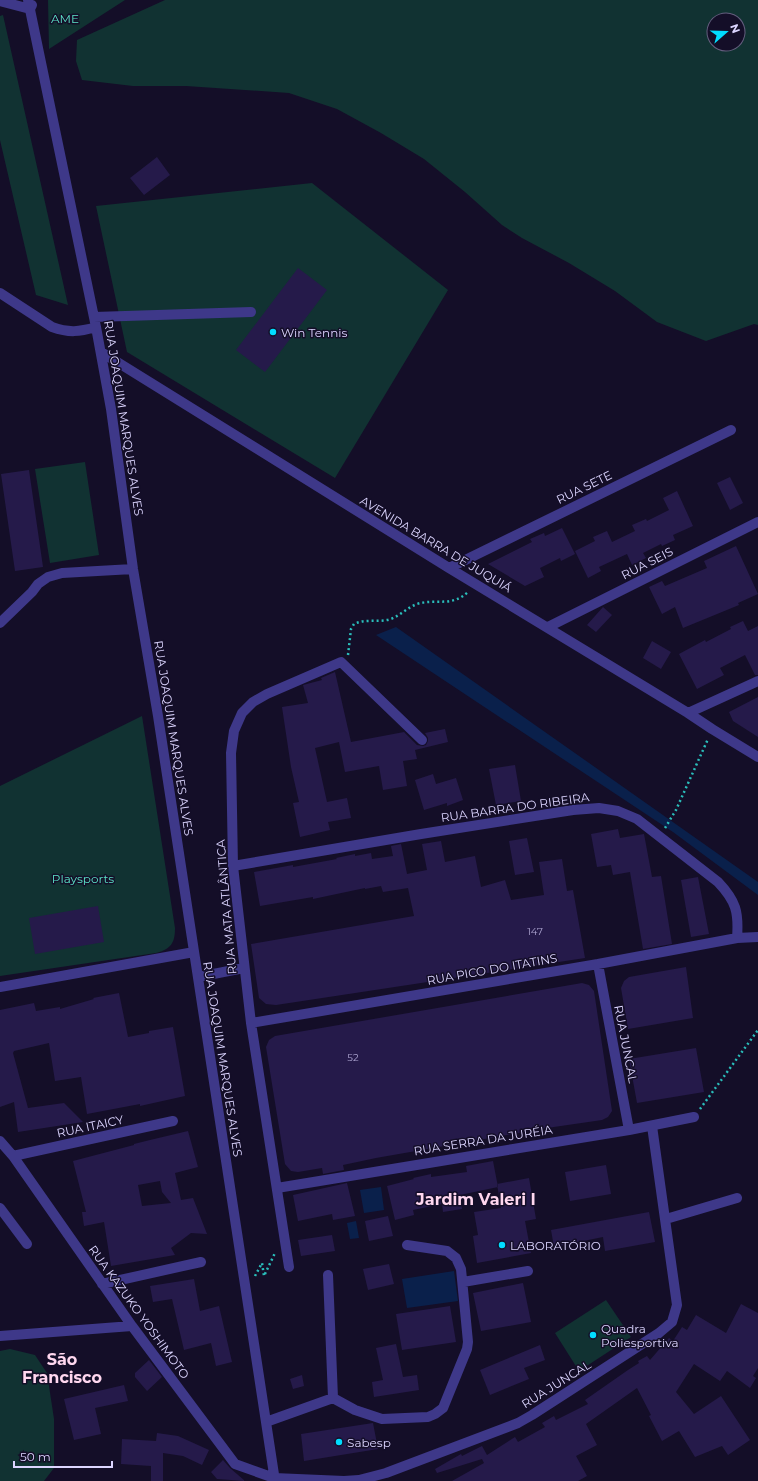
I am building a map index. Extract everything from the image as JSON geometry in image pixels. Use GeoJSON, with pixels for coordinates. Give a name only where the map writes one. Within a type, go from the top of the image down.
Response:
{"type":"FeatureCollection","features":[{"type":"Feature","properties":{"kind":"street"},"geometry":{"type":"LineString","coordinates":[[0,1],[30,2]]}},
{"type":"Feature","properties":{"kind":"street","name":"RUA JOAQUIM MARQUES ALVES"},"geometry":{"type":"LineString","coordinates":[[30,2],[101,352],[111,409],[133,568],[158,716],[274,1479]]}},
{"type":"Feature","properties":{"kind":"street"},"geometry":{"type":"LineString","coordinates":[[0,294],[52,327],[68,332],[76,332],[95,322],[251,312]]}},
{"type":"Feature","properties":{"kind":"street","name":"AVENIDA BARRA DE JUQUIÁ"},"geometry":{"type":"LineString","coordinates":[[101,352],[449,568],[548,627],[758,757]]}},
{"type":"Feature","properties":{"kind":"street","name":"RUA SETE"},"geometry":{"type":"LineString","coordinates":[[449,568],[731,430]]}},
{"type":"Feature","properties":{"kind":"street","name":"RUA SEIS"},"geometry":{"type":"LineString","coordinates":[[548,627],[758,522]]}},
{"type":"Feature","properties":{"kind":"street"},"geometry":{"type":"LineString","coordinates":[[0,623],[32,592],[38,584],[48,577],[62,573],[133,568]]}},
{"type":"Feature","properties":{"kind":"street"},"geometry":{"type":"LineString","coordinates":[[341,662],[422,740]]}},
{"type":"Feature","properties":{"kind":"street","name":"RUA MATA ATLÂNTICA"},"geometry":{"type":"LineString","coordinates":[[289,1267],[283,1236],[244,968],[233,866],[231,753],[234,731],[242,713],[253,702],[267,694],[341,662]]}},
{"type":"Feature","properties":{"kind":"street"},"geometry":{"type":"LineString","coordinates":[[688,713],[758,681]]}},
{"type":"Feature","properties":{"kind":"street","name":"RUA BARRA DO RIBEIRA"},"geometry":{"type":"LineString","coordinates":[[233,866],[421,834],[573,810],[600,808],[618,811],[637,819],[718,882],[734,904],[738,919],[737,938]]}},
{"type":"Feature","properties":{"kind":"street","name":"RUA PICO DO ITATINS"},"geometry":{"type":"LineString","coordinates":[[251,1023],[598,964],[737,938],[758,937]]}},
{"type":"Feature","properties":{"kind":"street"},"geometry":{"type":"LineString","coordinates":[[0,987],[194,952]]}},
{"type":"Feature","properties":{"kind":"street","name":"RUA JUNCAL"},"geometry":{"type":"LineString","coordinates":[[598,964],[629,1130]]}},
{"type":"Feature","properties":{"kind":"street"},"geometry":{"type":"LineString","coordinates":[[198,977],[244,968]]}},
{"type":"Feature","properties":{"kind":"street","name":"RUA SERRA DA JURÉIA"},"geometry":{"type":"LineString","coordinates":[[277,1188],[629,1130],[694,1117]]}},
{"type":"Feature","properties":{"kind":"street","name":"RUA ITAICY"},"geometry":{"type":"LineString","coordinates":[[13,1156],[173,1121]]}},
{"type":"Feature","properties":{"kind":"street","name":"RUA JUNCAL"},"geometry":{"type":"LineString","coordinates":[[274,1479],[344,1481],[387,1477],[518,1423],[667,1328],[675,1316],[678,1305],[652,1126]]}},
{"type":"Feature","properties":{"kind":"street","name":"RUA KAZUKO YOSHIMOTO"},"geometry":{"type":"LineString","coordinates":[[0,1141],[13,1156],[132,1326],[235,1464],[274,1479]]}},
{"type":"Feature","properties":{"kind":"street"},"geometry":{"type":"LineString","coordinates":[[666,1219],[737,1198]]}},
{"type":"Feature","properties":{"kind":"street"},"geometry":{"type":"LineString","coordinates":[[0,1208],[27,1244]]}},
{"type":"Feature","properties":{"kind":"street"},"geometry":{"type":"LineString","coordinates":[[266,1422],[333,1398],[355,1410],[382,1419],[428,1417],[443,1408],[467,1349],[468,1334],[463,1282],[459,1263],[452,1253],[447,1250],[407,1245]]}},
{"type":"Feature","properties":{"kind":"street"},"geometry":{"type":"LineString","coordinates":[[102,1284],[201,1262]]}},
{"type":"Feature","properties":{"kind":"street"},"geometry":{"type":"LineString","coordinates":[[463,1282],[528,1271]]}},
{"type":"Feature","properties":{"kind":"street"},"geometry":{"type":"LineString","coordinates":[[328,1275],[333,1398]]}},
{"type":"Feature","properties":{"kind":"street"},"geometry":{"type":"LineString","coordinates":[[0,1336],[132,1326]]}},
{"type":"Feature","properties":{"kind":"path"},"geometry":{"type":"LineString","coordinates":[[341,662],[346,659],[349,652],[354,624],[360,621],[388,620],[412,606],[419,604],[453,601],[467,593],[476,584]]}},
{"type":"Feature","properties":{"kind":"path"},"geometry":{"type":"LineString","coordinates":[[664,831],[676,810],[712,729]]}},
{"type":"Feature","properties":{"kind":"path"},"geometry":{"type":"LineString","coordinates":[[694,1117],[758,1030]]}},
{"type":"Feature","properties":{"kind":"path"},"geometry":{"type":"LineString","coordinates":[[246,1294],[262,1263],[264,1276],[283,1236]]}},
{"type":"Feature","properties":{"kind":"green space","name":"AME"},"geometry":{"type":"Polygon","coordinates":[[[48,0],[125,0],[49,49],[48,0]]]}},
{"type":"Feature","properties":{"kind":"green space"},"geometry":{"type":"Polygon","coordinates":[[[165,0],[758,0],[758,325],[754,324],[706,341],[657,322],[615,291],[502,225],[465,192],[424,159],[337,109],[289,93],[186,86],[133,86],[82,80],[76,61],[77,40],[165,0]]]}},
{"type":"Feature","properties":{"kind":"green space"},"geometry":{"type":"Polygon","coordinates":[[[3,15],[68,305],[36,295],[0,140],[0,16],[3,15]]]}},
{"type":"Feature","properties":{"kind":"green space"},"geometry":{"type":"Polygon","coordinates":[[[312,183],[448,290],[335,478],[127,352],[96,206],[312,183]]]}},
{"type":"Feature","properties":{"kind":"green space"},"geometry":{"type":"Polygon","coordinates":[[[85,462],[99,555],[50,563],[35,469],[85,462]]]}},
{"type":"Feature","properties":{"kind":"green space","name":"Playsports"},"geometry":{"type":"Polygon","coordinates":[[[142,716],[175,928],[174,938],[171,945],[165,950],[156,953],[0,976],[0,786],[142,716]]]}},
{"type":"Feature","properties":{"kind":"green space","name":"Quadra Poliesportiva"},"geometry":{"type":"Polygon","coordinates":[[[606,1300],[631,1337],[579,1371],[555,1333],[606,1300]]]}},
{"type":"Feature","properties":{"kind":"green space"},"geometry":{"type":"Polygon","coordinates":[[[10,1349],[35,1355],[47,1373],[54,1419],[54,1468],[44,1481],[0,1481],[0,1351],[10,1349]]]}},
{"type":"Feature","properties":{"kind":"water"},"geometry":{"type":"Polygon","coordinates":[[[396,627],[758,882],[758,895],[673,832],[376,635],[396,627]]]}},
{"type":"Feature","properties":{"kind":"water"},"geometry":{"type":"Polygon","coordinates":[[[381,1187],[384,1210],[364,1213],[360,1190],[381,1187]]]}},
{"type":"Feature","properties":{"kind":"water"},"geometry":{"type":"Polygon","coordinates":[[[356,1221],[359,1238],[350,1239],[347,1223],[356,1221]]]}},
{"type":"Feature","properties":{"kind":"water"},"geometry":{"type":"Polygon","coordinates":[[[454,1271],[458,1301],[407,1308],[402,1279],[454,1271]]]}},
{"type":"Feature","properties":{"kind":"building"},"geometry":{"type":"Polygon","coordinates":[[[157,157],[170,175],[144,195],[130,178],[157,157]]]}},
{"type":"Feature","properties":{"kind":"building","name":"Win Tennis"},"geometry":{"type":"Polygon","coordinates":[[[298,268],[327,290],[265,372],[236,350],[298,268]]]}},
{"type":"Feature","properties":{"kind":"building"},"geometry":{"type":"Polygon","coordinates":[[[29,470],[43,567],[15,571],[1,474],[29,470]]]}},
{"type":"Feature","properties":{"kind":"building"},"geometry":{"type":"Polygon","coordinates":[[[730,477],[743,503],[730,510],[717,483],[730,477]]]}},
{"type":"Feature","properties":{"kind":"building"},"geometry":{"type":"Polygon","coordinates":[[[677,491],[693,526],[673,535],[675,540],[662,546],[661,544],[643,553],[646,558],[632,565],[627,554],[599,567],[601,571],[588,578],[575,551],[595,541],[593,537],[607,531],[612,542],[635,531],[632,525],[646,519],[647,521],[669,510],[663,498],[677,491]]]}},
{"type":"Feature","properties":{"kind":"building"},"geometry":{"type":"Polygon","coordinates":[[[562,528],[575,554],[561,561],[560,558],[540,568],[544,577],[525,586],[488,564],[532,542],[530,539],[544,533],[545,536],[562,528]]]}},
{"type":"Feature","properties":{"kind":"building"},"geometry":{"type":"Polygon","coordinates":[[[736,546],[758,594],[738,603],[739,605],[683,628],[675,607],[662,614],[649,587],[662,581],[665,586],[707,568],[704,561],[736,546]]]}},
{"type":"Feature","properties":{"kind":"building"},"geometry":{"type":"Polygon","coordinates":[[[603,607],[612,615],[596,632],[587,625],[603,607]]]}},
{"type":"Feature","properties":{"kind":"building"},"geometry":{"type":"Polygon","coordinates":[[[743,621],[748,631],[758,626],[758,675],[755,675],[745,655],[720,668],[724,675],[697,689],[679,654],[705,640],[706,642],[743,621]]]}},
{"type":"Feature","properties":{"kind":"building"},"geometry":{"type":"Polygon","coordinates":[[[652,641],[671,652],[661,669],[643,658],[652,641]]]}},
{"type":"Feature","properties":{"kind":"building"},"geometry":{"type":"Polygon","coordinates":[[[335,672],[351,742],[404,732],[417,745],[423,746],[426,745],[428,741],[425,733],[445,729],[448,742],[415,750],[417,759],[403,761],[407,786],[383,790],[379,766],[345,772],[339,742],[315,748],[327,802],[347,798],[351,818],[328,822],[330,830],[300,837],[293,803],[299,802],[291,767],[282,707],[308,703],[303,685],[322,680],[321,678],[335,672]]]}},
{"type":"Feature","properties":{"kind":"building"},"geometry":{"type":"Polygon","coordinates":[[[758,697],[758,737],[733,721],[729,712],[758,697]]]}},
{"type":"Feature","properties":{"kind":"building"},"geometry":{"type":"Polygon","coordinates":[[[515,765],[521,801],[496,805],[489,769],[515,765]]]}},
{"type":"Feature","properties":{"kind":"building"},"geometry":{"type":"Polygon","coordinates":[[[433,774],[436,784],[456,778],[463,800],[447,806],[447,803],[424,810],[415,780],[433,774]]]}},
{"type":"Feature","properties":{"kind":"building"},"geometry":{"type":"Polygon","coordinates":[[[618,829],[620,838],[644,834],[652,877],[661,876],[672,944],[643,949],[630,872],[613,875],[611,865],[597,867],[591,834],[618,829]]]}},
{"type":"Feature","properties":{"kind":"building"},"geometry":{"type":"Polygon","coordinates":[[[527,838],[534,872],[515,875],[509,841],[527,838]]]}},
{"type":"Feature","properties":{"kind":"building"},"geometry":{"type":"Polygon","coordinates":[[[441,841],[445,862],[475,856],[481,887],[505,880],[511,900],[544,895],[539,862],[562,859],[567,891],[573,890],[585,958],[276,1005],[266,1004],[259,998],[251,944],[414,916],[408,888],[383,892],[381,886],[313,899],[313,897],[260,906],[254,872],[293,865],[293,867],[355,854],[355,856],[371,853],[372,859],[393,856],[391,846],[401,844],[407,874],[427,870],[422,844],[441,841]]]}},
{"type":"Feature","properties":{"kind":"building"},"geometry":{"type":"Polygon","coordinates":[[[698,877],[709,934],[691,937],[681,880],[698,877]]]}},
{"type":"Feature","properties":{"kind":"building"},"geometry":{"type":"Polygon","coordinates":[[[98,906],[104,942],[35,954],[29,918],[98,906]]]}},
{"type":"Feature","properties":{"kind":"building"},"geometry":{"type":"Polygon","coordinates":[[[686,967],[693,1018],[628,1029],[621,988],[624,981],[629,977],[686,967]]]}},
{"type":"Feature","properties":{"kind":"building"},"geometry":{"type":"Polygon","coordinates":[[[582,983],[589,985],[594,991],[612,1111],[608,1117],[602,1120],[547,1128],[376,1158],[343,1165],[344,1170],[323,1174],[322,1168],[298,1172],[291,1171],[285,1164],[266,1047],[269,1040],[275,1036],[582,983]]]}},
{"type":"Feature","properties":{"kind":"building"},"geometry":{"type":"Polygon","coordinates":[[[119,993],[128,1037],[149,1033],[149,1031],[173,1027],[185,1096],[140,1106],[140,1104],[87,1114],[81,1077],[55,1081],[49,1043],[14,1051],[13,1053],[28,1108],[64,1103],[83,1122],[18,1132],[14,1102],[0,1107],[0,1010],[34,1003],[36,1011],[60,1007],[60,1009],[94,999],[93,998],[119,993]]]}},
{"type":"Feature","properties":{"kind":"building"},"geometry":{"type":"Polygon","coordinates":[[[696,1048],[704,1092],[637,1103],[629,1059],[696,1048]]]}},
{"type":"Feature","properties":{"kind":"building"},"geometry":{"type":"Polygon","coordinates":[[[188,1131],[198,1167],[175,1173],[181,1200],[193,1198],[207,1234],[191,1233],[171,1248],[175,1255],[111,1266],[104,1222],[84,1226],[82,1212],[86,1212],[73,1161],[188,1131]],[[160,1181],[138,1185],[142,1206],[171,1203],[162,1192],[160,1181]]]}},
{"type":"Feature","properties":{"kind":"building"},"geometry":{"type":"Polygon","coordinates":[[[493,1161],[498,1187],[460,1195],[462,1209],[443,1212],[442,1204],[413,1210],[414,1215],[395,1220],[387,1186],[431,1174],[431,1177],[467,1172],[466,1166],[493,1161]]]}},
{"type":"Feature","properties":{"kind":"building"},"geometry":{"type":"Polygon","coordinates":[[[606,1165],[611,1194],[570,1201],[565,1172],[606,1165]]]}},
{"type":"Feature","properties":{"kind":"building"},"geometry":{"type":"Polygon","coordinates":[[[529,1178],[536,1219],[525,1221],[531,1253],[477,1263],[473,1236],[478,1235],[474,1212],[501,1208],[497,1184],[529,1178]]]}},
{"type":"Feature","properties":{"kind":"building"},"geometry":{"type":"Polygon","coordinates":[[[347,1183],[355,1216],[333,1220],[332,1214],[298,1221],[293,1195],[347,1183]]]}},
{"type":"Feature","properties":{"kind":"building"},"geometry":{"type":"Polygon","coordinates":[[[649,1212],[655,1242],[605,1251],[603,1237],[554,1247],[551,1230],[649,1212]]]}},
{"type":"Feature","properties":{"kind":"building"},"geometry":{"type":"Polygon","coordinates":[[[388,1216],[393,1236],[369,1241],[365,1221],[388,1216]]]}},
{"type":"Feature","properties":{"kind":"building"},"geometry":{"type":"Polygon","coordinates":[[[332,1235],[335,1251],[301,1256],[298,1240],[332,1235]]]}},
{"type":"Feature","properties":{"kind":"building"},"geometry":{"type":"Polygon","coordinates":[[[389,1264],[394,1284],[368,1290],[363,1269],[389,1264]]]}},
{"type":"Feature","properties":{"kind":"building"},"geometry":{"type":"Polygon","coordinates":[[[194,1279],[200,1311],[219,1306],[232,1362],[216,1366],[211,1343],[184,1350],[172,1299],[153,1302],[150,1286],[194,1279]]]}},
{"type":"Feature","properties":{"kind":"building"},"geometry":{"type":"Polygon","coordinates":[[[523,1283],[531,1322],[481,1331],[473,1293],[523,1283]]]}},
{"type":"Feature","properties":{"kind":"building"},"geometry":{"type":"Polygon","coordinates":[[[741,1304],[758,1313],[758,1368],[753,1376],[756,1378],[750,1388],[727,1371],[720,1381],[694,1364],[676,1392],[694,1414],[721,1396],[750,1440],[728,1455],[722,1446],[695,1457],[679,1431],[662,1441],[637,1388],[586,1424],[597,1445],[576,1456],[587,1476],[578,1481],[452,1481],[484,1463],[482,1459],[437,1473],[435,1469],[461,1454],[462,1456],[482,1446],[487,1455],[515,1437],[518,1442],[545,1427],[542,1423],[554,1416],[556,1420],[588,1404],[585,1400],[639,1363],[638,1361],[647,1356],[650,1360],[669,1338],[673,1341],[682,1327],[687,1330],[696,1315],[726,1333],[741,1304]]]}},
{"type":"Feature","properties":{"kind":"building"},"geometry":{"type":"Polygon","coordinates":[[[450,1306],[456,1342],[402,1350],[396,1314],[450,1306]]]}},
{"type":"Feature","properties":{"kind":"building"},"geometry":{"type":"Polygon","coordinates":[[[396,1344],[403,1377],[417,1375],[419,1390],[374,1397],[372,1382],[383,1380],[376,1348],[396,1344]]]}},
{"type":"Feature","properties":{"kind":"building"},"geometry":{"type":"Polygon","coordinates":[[[540,1345],[545,1360],[524,1368],[529,1379],[490,1395],[480,1370],[540,1345]]]}},
{"type":"Feature","properties":{"kind":"building"},"geometry":{"type":"Polygon","coordinates":[[[149,1360],[162,1377],[147,1391],[135,1377],[135,1373],[149,1360]]]}},
{"type":"Feature","properties":{"kind":"building"},"geometry":{"type":"Polygon","coordinates":[[[302,1375],[304,1386],[293,1389],[290,1379],[302,1375]]]}},
{"type":"Feature","properties":{"kind":"building"},"geometry":{"type":"Polygon","coordinates":[[[124,1385],[128,1401],[95,1408],[101,1434],[74,1440],[64,1399],[124,1385]]]}},
{"type":"Feature","properties":{"kind":"building","name":"Sabesp"},"geometry":{"type":"Polygon","coordinates":[[[373,1423],[378,1449],[304,1461],[301,1434],[373,1423]]]}},
{"type":"Feature","properties":{"kind":"building"},"geometry":{"type":"Polygon","coordinates":[[[157,1433],[178,1436],[209,1450],[202,1465],[183,1456],[163,1453],[163,1481],[151,1481],[151,1466],[121,1464],[122,1439],[156,1441],[157,1433]]]}},
{"type":"Feature","properties":{"kind":"building"},"geometry":{"type":"Polygon","coordinates":[[[223,1460],[245,1481],[217,1479],[211,1472],[223,1460]]]}},
{"type":"Feature","properties":{"kind":"place","name":"Win Tennis"},"geometry":{"type":"Point","coordinates":[273,332]}},
{"type":"Feature","properties":{"kind":"place","name":"LABORATÓRIO"},"geometry":{"type":"Point","coordinates":[502,1245]}},
{"type":"Feature","properties":{"kind":"place","name":"Quadra Poliesportiva"},"geometry":{"type":"Point","coordinates":[593,1335]}},
{"type":"Feature","properties":{"kind":"place","name":"Sabesp"},"geometry":{"type":"Point","coordinates":[339,1442]}},
{"type":"Feature","properties":{"kind":"district","name":"Jardim Valeri I"},"geometry":{"type":"Point","coordinates":[476,1199]}},
{"type":"Feature","properties":{"kind":"district","name":"São Francisco"},"geometry":{"type":"Point","coordinates":[62,1368]}}]}
